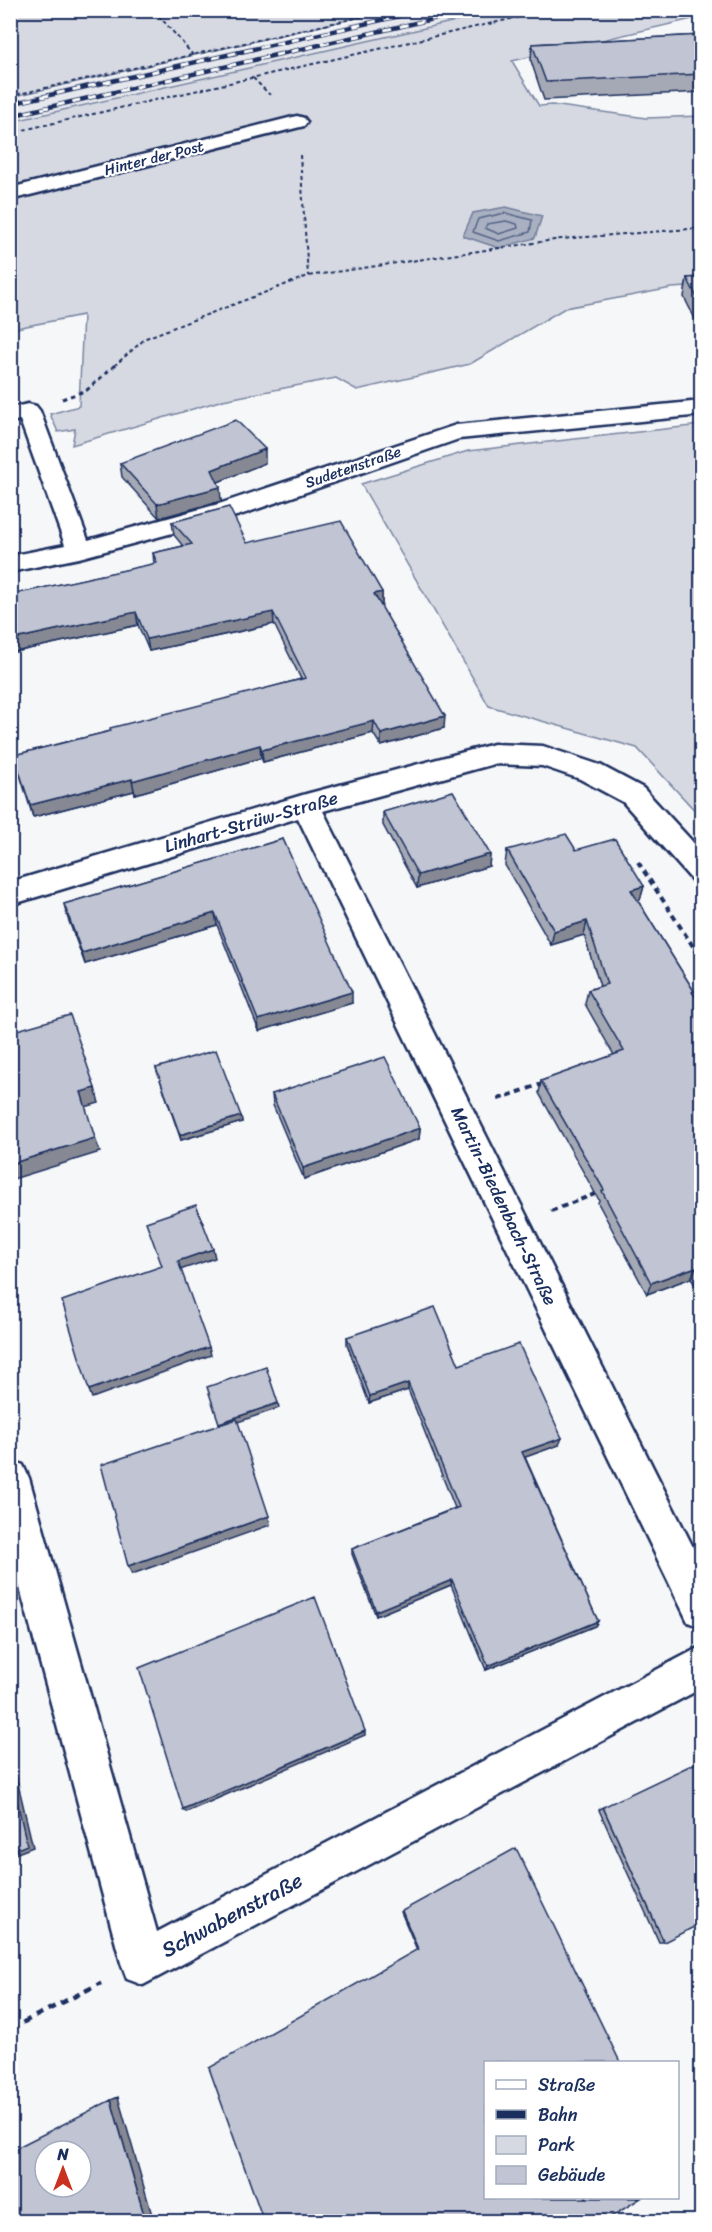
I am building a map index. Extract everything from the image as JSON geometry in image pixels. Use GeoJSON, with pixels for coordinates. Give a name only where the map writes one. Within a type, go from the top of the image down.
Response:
{"type":"FeatureCollection","features":[{"type":"Feature","properties":{"kind":"street","name":"Hinter der Post"},"geometry":{"type":"LineString","coordinates":[[10,194],[297,122]]}},
{"type":"Feature","properties":{"kind":"street","name":"Sudetenstraße"},"geometry":{"type":"LineString","coordinates":[[10,564],[79,550],[231,509],[456,432],[702,408]]}},
{"type":"Feature","properties":{"kind":"street"},"geometry":{"type":"LineString","coordinates":[[19,413],[79,550]]}},
{"type":"Feature","properties":{"kind":"street","name":"Linhart-Strüw-Straße"},"geometry":{"type":"LineString","coordinates":[[10,894],[306,805],[494,754],[543,756],[590,772],[633,795],[702,872]]}},
{"type":"Feature","properties":{"kind":"street","name":"Martin-Biedenbach-Straße"},"geometry":{"type":"LineString","coordinates":[[306,805],[702,1608]]}},
{"type":"Feature","properties":{"kind":"street","name":"Schwabenstraße"},"geometry":{"type":"LineString","coordinates":[[10,1478],[142,1963],[702,1666]]}},
{"type":"Feature","properties":{"kind":"path"},"geometry":{"type":"LineString","coordinates":[[154,10],[194,55]]}},
{"type":"Feature","properties":{"kind":"path"},"geometry":{"type":"LineString","coordinates":[[10,96],[391,10]]}},
{"type":"Feature","properties":{"kind":"path"},"geometry":{"type":"LineString","coordinates":[[10,133],[550,10]]}},
{"type":"Feature","properties":{"kind":"path"},"geometry":{"type":"LineString","coordinates":[[297,122],[308,276]]}},
{"type":"Feature","properties":{"kind":"path"},"geometry":{"type":"LineString","coordinates":[[19,413],[87,390],[146,338],[308,276],[561,239],[702,228]]}},
{"type":"Feature","properties":{"kind":"path"},"geometry":{"type":"LineString","coordinates":[[636,858],[702,960]]}},
{"type":"Feature","properties":{"kind":"path"},"geometry":{"type":"LineString","coordinates":[[458,1113],[546,1082]]}},
{"type":"Feature","properties":{"kind":"path"},"geometry":{"type":"LineString","coordinates":[[513,1225],[602,1191]]}},
{"type":"Feature","properties":{"kind":"path"},"geometry":{"type":"LineString","coordinates":[[10,2029],[142,1963]]}},
{"type":"Feature","properties":{"kind":"shaded area"},"geometry":{"type":"Polygon","coordinates":[[[404,11],[499,11],[11,122],[11,99],[404,11]]]}},
{"type":"Feature","properties":{"kind":"green space"},"geometry":{"type":"Polygon","coordinates":[[[11,10],[387,10],[387,11],[11,97],[11,10]]]}},
{"type":"Feature","properties":{"kind":"green space"},"geometry":{"type":"Polygon","coordinates":[[[500,11],[701,11],[701,17],[512,61],[539,106],[552,105],[646,118],[701,116],[701,286],[672,288],[565,308],[470,364],[357,390],[336,378],[223,400],[72,445],[75,429],[58,432],[50,414],[79,406],[83,315],[11,329],[10,122],[500,11]]]}},
{"type":"Feature","properties":{"kind":"green space"},"geometry":{"type":"Polygon","coordinates":[[[702,425],[701,817],[637,748],[489,706],[361,484],[468,451],[702,425]]]}},
{"type":"Feature","properties":{"kind":"water"},"geometry":{"type":"Polygon","coordinates":[[[506,207],[542,216],[535,238],[499,248],[463,236],[473,213],[506,207]]]}},
{"type":"Feature","properties":{"kind":"building"},"geometry":{"type":"Polygon","coordinates":[[[702,35],[702,74],[546,82],[532,44],[702,35]]]}},
{"type":"Feature","properties":{"kind":"building"},"geometry":{"type":"Polygon","coordinates":[[[702,277],[702,307],[687,278],[702,277]]]}},
{"type":"Feature","properties":{"kind":"building"},"geometry":{"type":"Polygon","coordinates":[[[236,420],[265,449],[212,470],[220,487],[157,504],[120,463],[236,420]]]}},
{"type":"Feature","properties":{"kind":"building"},"geometry":{"type":"Polygon","coordinates":[[[229,507],[247,543],[341,521],[382,592],[374,594],[445,716],[381,734],[374,721],[262,750],[260,745],[132,781],[132,779],[30,805],[14,755],[306,678],[273,612],[147,639],[136,612],[10,640],[10,595],[157,563],[153,553],[192,544],[172,522],[229,507]]]}},
{"type":"Feature","properties":{"kind":"building"},"geometry":{"type":"Polygon","coordinates":[[[453,791],[490,854],[418,875],[383,812],[453,791]]]}},
{"type":"Feature","properties":{"kind":"building"},"geometry":{"type":"Polygon","coordinates":[[[566,834],[576,850],[615,839],[644,886],[631,890],[702,1006],[702,1277],[696,1267],[651,1283],[602,1191],[604,1190],[541,1081],[624,1051],[588,990],[607,984],[587,921],[554,931],[507,850],[566,834]]]}},
{"type":"Feature","properties":{"kind":"building"},"geometry":{"type":"Polygon","coordinates":[[[283,839],[352,992],[258,1020],[215,913],[82,953],[64,904],[283,839]]]}},
{"type":"Feature","properties":{"kind":"building"},"geometry":{"type":"Polygon","coordinates":[[[70,1015],[95,1088],[81,1092],[95,1138],[10,1164],[10,1082],[13,1081],[10,1074],[10,1032],[70,1015]]]}},
{"type":"Feature","properties":{"kind":"building"},"geometry":{"type":"Polygon","coordinates":[[[216,1050],[241,1116],[180,1135],[156,1068],[216,1050]]]}},
{"type":"Feature","properties":{"kind":"building"},"geometry":{"type":"Polygon","coordinates":[[[385,1057],[420,1128],[303,1168],[272,1094],[385,1057]]]}},
{"type":"Feature","properties":{"kind":"building"},"geometry":{"type":"Polygon","coordinates":[[[196,1205],[213,1249],[178,1261],[209,1347],[89,1390],[62,1301],[162,1266],[146,1222],[196,1205]]]}},
{"type":"Feature","properties":{"kind":"building"},"geometry":{"type":"Polygon","coordinates":[[[435,1307],[459,1365],[519,1344],[562,1438],[522,1452],[598,1621],[488,1666],[452,1580],[376,1611],[352,1549],[459,1507],[408,1383],[370,1396],[347,1337],[435,1307]]]}},
{"type":"Feature","properties":{"kind":"building"},"geometry":{"type":"Polygon","coordinates":[[[266,1367],[278,1403],[219,1423],[207,1387],[266,1367]]]}},
{"type":"Feature","properties":{"kind":"building"},"geometry":{"type":"Polygon","coordinates":[[[237,1419],[269,1516],[128,1566],[101,1465],[237,1419]]]}},
{"type":"Feature","properties":{"kind":"building"},"geometry":{"type":"Polygon","coordinates":[[[315,1597],[365,1731],[183,1809],[139,1668],[315,1597]]]}},
{"type":"Feature","properties":{"kind":"building"},"geometry":{"type":"Polygon","coordinates":[[[702,1760],[702,1923],[664,1942],[603,1807],[702,1760]]]}},
{"type":"Feature","properties":{"kind":"building"},"geometry":{"type":"Polygon","coordinates":[[[10,1770],[27,1845],[10,1852],[10,1770]]]}},
{"type":"Feature","properties":{"kind":"building"},"geometry":{"type":"Polygon","coordinates":[[[516,1848],[620,2061],[484,2061],[484,2199],[639,2199],[603,2222],[264,2222],[209,2068],[418,1949],[402,1911],[516,1848]]]}},
{"type":"Feature","properties":{"kind":"building"},"geometry":{"type":"Polygon","coordinates":[[[111,2100],[146,2222],[10,2222],[10,2151],[33,2139],[33,2199],[93,2199],[93,2139],[34,2139],[111,2100]]]}},
{"type":"Feature","properties":{"kind":"railway"},"geometry":{"type":"LineString","coordinates":[[10,104],[426,10]]}},
{"type":"Feature","properties":{"kind":"railway"},"geometry":{"type":"LineString","coordinates":[[10,116],[472,10]]}}]}
